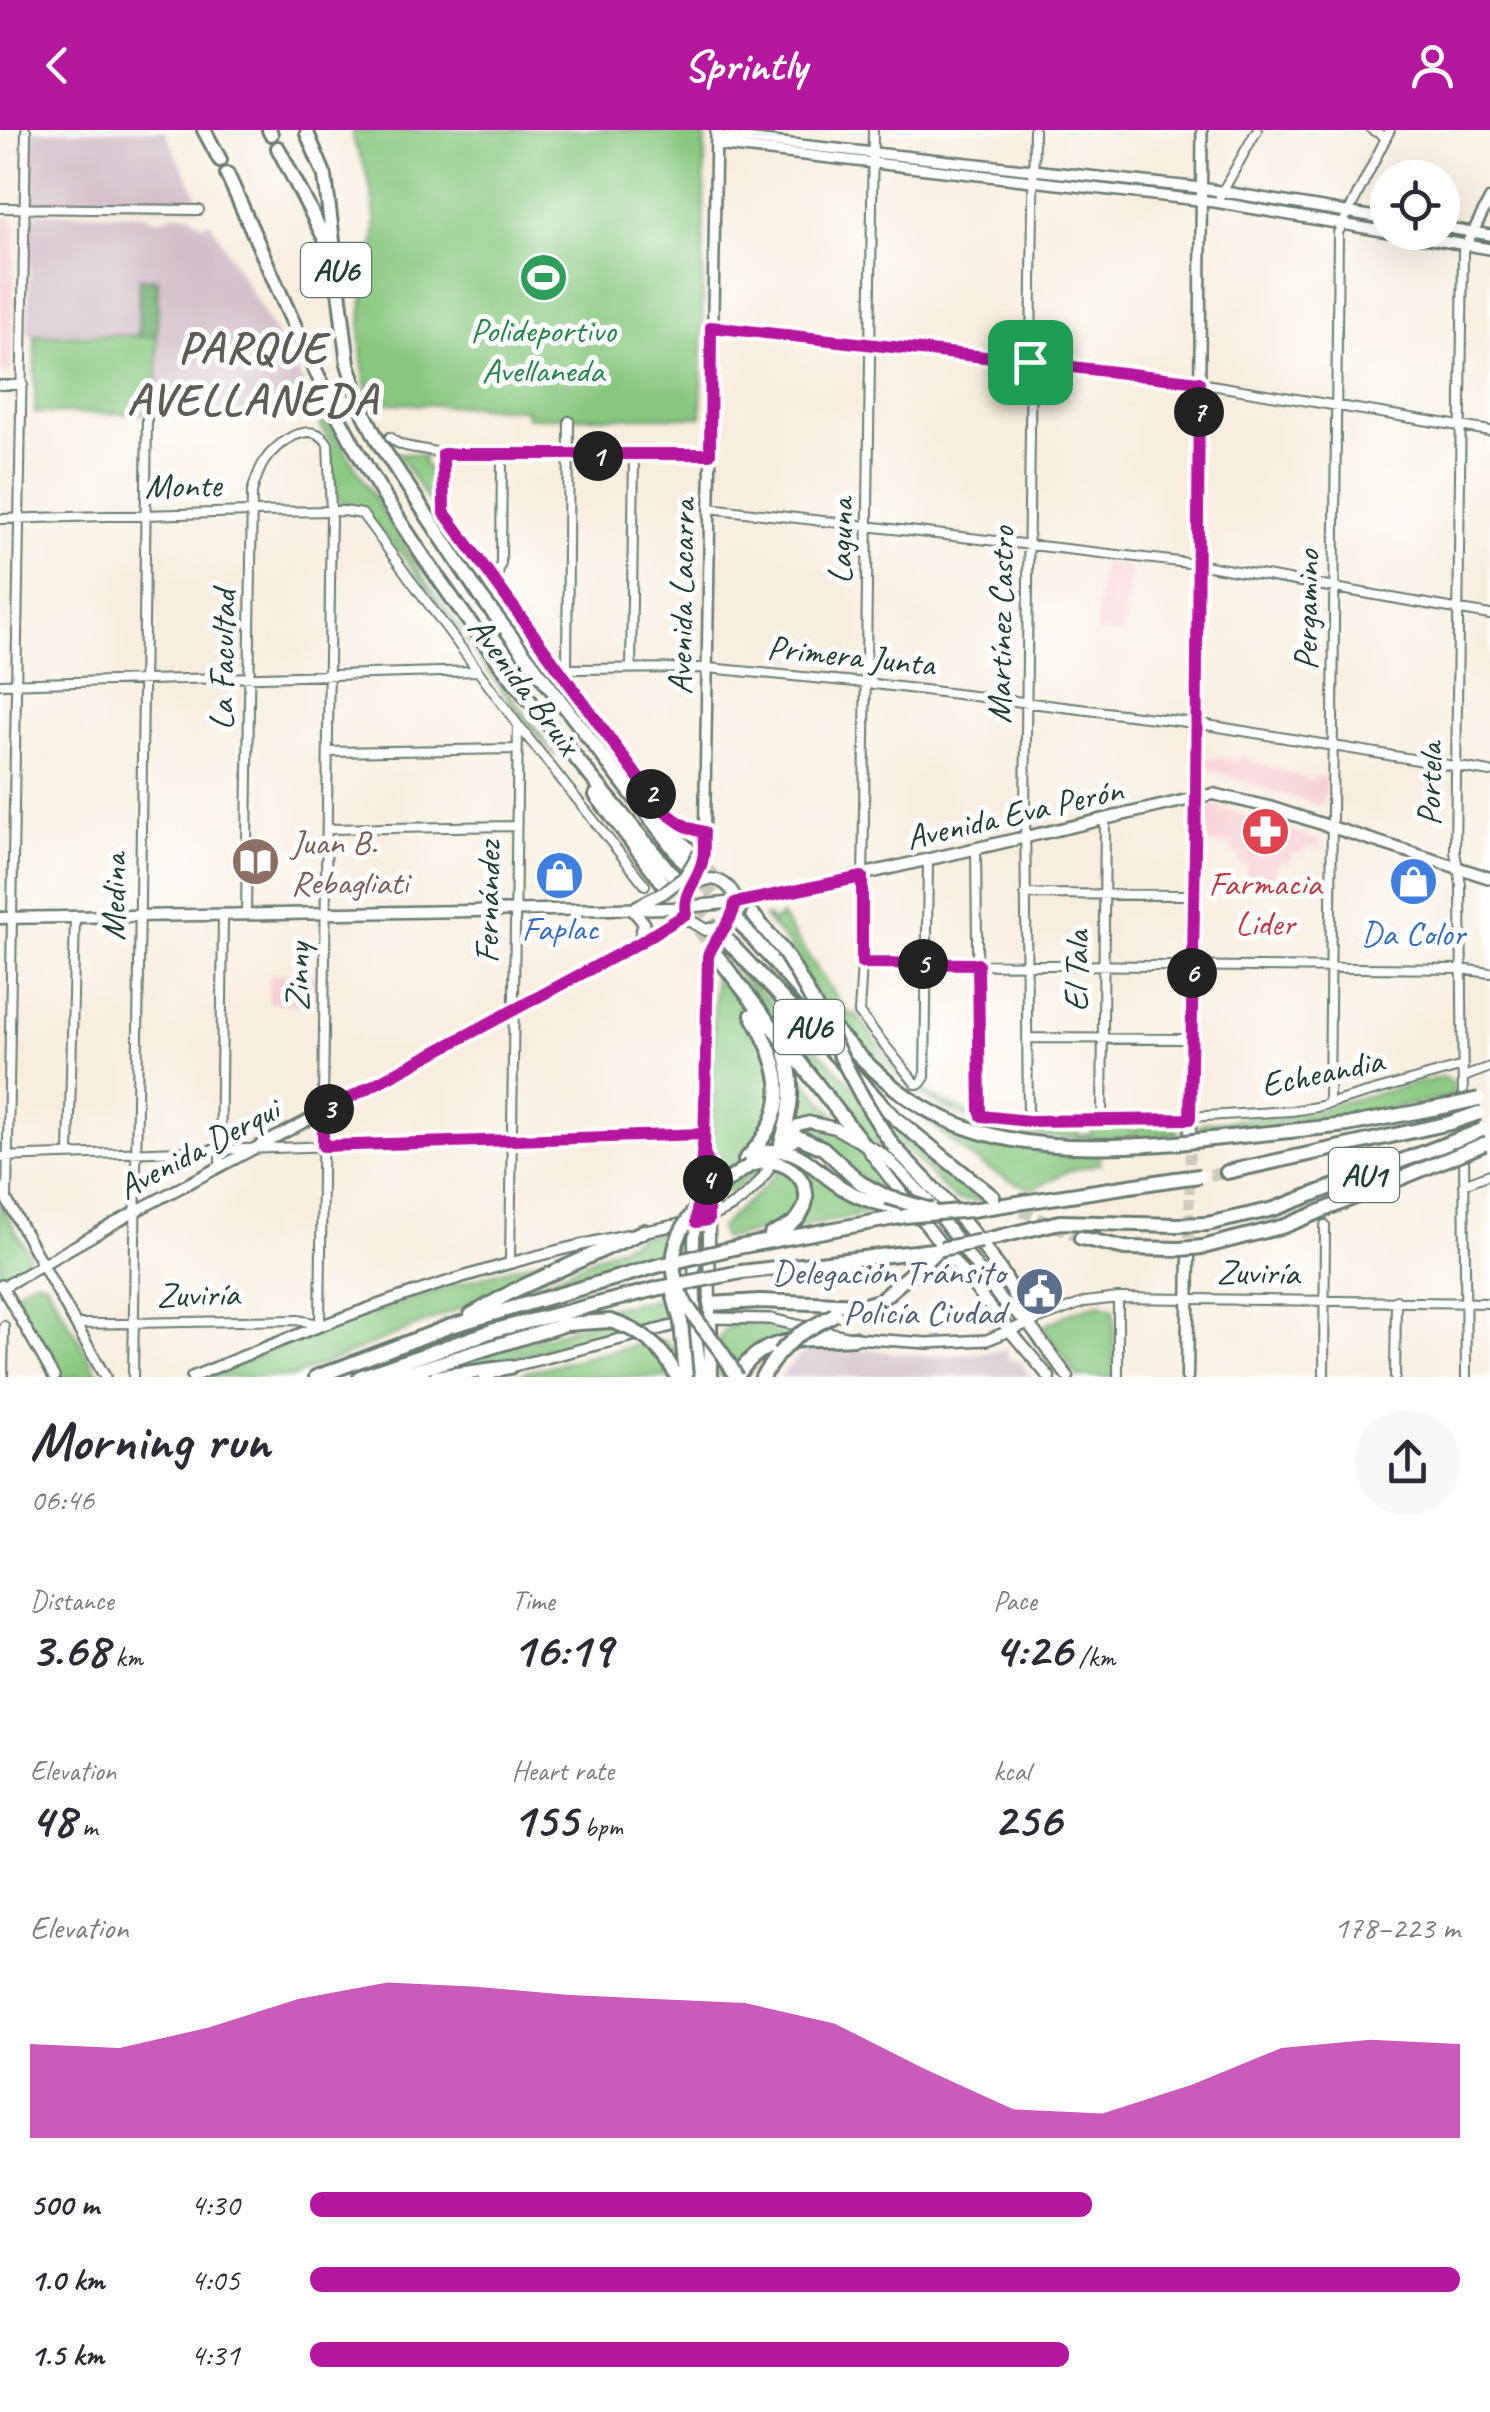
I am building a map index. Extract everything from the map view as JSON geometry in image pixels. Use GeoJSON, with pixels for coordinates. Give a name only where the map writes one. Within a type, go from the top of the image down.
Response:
{"type":"FeatureCollection","features":[{"type":"Feature","properties":{"kind":"highway"},"geometry":{"type":"LineString","coordinates":[[204,130],[220,160]]}},
{"type":"Feature","properties":{"kind":"highway","name":"AU6"},"geometry":{"type":"LineString","coordinates":[[307,133],[324,176],[348,364],[364,413],[379,443],[481,598],[614,772],[698,850]]}},
{"type":"Feature","properties":{"kind":"highway","name":"AU6"},"geometry":{"type":"LineString","coordinates":[[278,148],[334,256]]}},
{"type":"Feature","properties":{"kind":"highway","name":"AU6"},"geometry":{"type":"LineString","coordinates":[[227,174],[339,419],[366,468],[474,632],[668,886]]}},
{"type":"Feature","properties":{"kind":"highway"},"geometry":{"type":"LineString","coordinates":[[754,915],[784,951],[804,984],[871,1115],[974,1237],[1012,1288],[1028,1322]]}},
{"type":"Feature","properties":{"kind":"highway","name":"AU6"},"geometry":{"type":"LineString","coordinates":[[739,922],[850,1047],[894,1087],[951,1121],[1024,1141],[1113,1148],[1190,1139]]}},
{"type":"Feature","properties":{"kind":"highway","name":"AU6"},"geometry":{"type":"LineString","coordinates":[[724,931],[895,1118],[993,1197]]}},
{"type":"Feature","properties":{"kind":"highway"},"geometry":{"type":"LineString","coordinates":[[713,956],[861,1142]]}},
{"type":"Feature","properties":{"kind":"highway"},"geometry":{"type":"LineString","coordinates":[[732,978],[771,1048],[779,1074],[774,1118],[746,1162],[695,1207],[680,1234],[675,1258],[682,1298],[722,1350],[737,1377],[756,1354],[780,1342],[854,1338]]}},
{"type":"Feature","properties":{"kind":"highway"},"geometry":{"type":"LineString","coordinates":[[780,1040],[792,1074],[793,1099],[782,1144]]}},
{"type":"Feature","properties":{"kind":"highway"},"geometry":{"type":"LineString","coordinates":[[1190,1139],[1347,1125],[1448,1106],[1484,1104]]}},
{"type":"Feature","properties":{"kind":"highway","name":"AU1"},"geometry":{"type":"LineString","coordinates":[[1226,1172],[1450,1123],[1484,1104]]}},
{"type":"Feature","properties":{"kind":"highway"},"geometry":{"type":"LineString","coordinates":[[1082,1238],[1125,1248],[1184,1252],[1286,1226],[1455,1156],[1486,1135]]}},
{"type":"Feature","properties":{"kind":"highway","name":"AU1"},"geometry":{"type":"LineString","coordinates":[[940,1249],[1060,1222],[1206,1224],[1274,1208],[1454,1141],[1486,1135]]}},
{"type":"Feature","properties":{"kind":"highway"},"geometry":{"type":"LineString","coordinates":[[782,1144],[798,1137],[812,1142],[896,1207]]}},
{"type":"Feature","properties":{"kind":"highway"},"geometry":{"type":"LineString","coordinates":[[686,1377],[681,1322],[668,1270],[672,1232],[703,1186],[766,1152],[791,1152],[855,1195],[896,1207],[944,1212],[1205,1176]]}},
{"type":"Feature","properties":{"kind":"highway"},"geometry":{"type":"LineString","coordinates":[[746,1162],[788,1166],[799,1177],[805,1198],[798,1218],[758,1242]]}},
{"type":"Feature","properties":{"kind":"highway"},"geometry":{"type":"LineString","coordinates":[[316,1377],[451,1326],[657,1266],[896,1207],[944,1212]]}},
{"type":"Feature","properties":{"kind":"highway"},"geometry":{"type":"LineString","coordinates":[[451,1326],[513,1291],[644,1232]]}},
{"type":"Feature","properties":{"kind":"highway"},"geometry":{"type":"LineString","coordinates":[[360,1377],[496,1330],[660,1288],[740,1272],[940,1249]]}},
{"type":"Feature","properties":{"kind":"highway"},"geometry":{"type":"LineString","coordinates":[[762,1377],[798,1335],[836,1314],[879,1301],[940,1249]]}},
{"type":"Feature","properties":{"kind":"highway"},"geometry":{"type":"LineString","coordinates":[[711,1377],[705,1314],[760,1301],[863,1305]]}},
{"type":"Feature","properties":{"kind":"highway"},"geometry":{"type":"LineString","coordinates":[[395,1377],[566,1324],[610,1321],[648,1339],[668,1360],[677,1377]]}},
{"type":"Feature","properties":{"kind":"highway"},"geometry":{"type":"LineString","coordinates":[[689,1343],[701,1377]]}},
{"type":"Feature","properties":{"kind":"highway"},"geometry":{"type":"LineString","coordinates":[[436,1377],[510,1372]]}},
{"type":"Feature","properties":{"kind":"main road","name":"Avenida Eva Perón"},"geometry":{"type":"LineString","coordinates":[[6,918],[631,909],[681,912],[862,877],[1213,794],[1331,826],[1490,878]]}},
{"type":"Feature","properties":{"kind":"main road"},"geometry":{"type":"LineString","coordinates":[[1190,1139],[1196,797]]}},
{"type":"Feature","properties":{"kind":"main road"},"geometry":{"type":"LineString","coordinates":[[639,943],[644,923],[631,909],[684,877],[698,850]]}},
{"type":"Feature","properties":{"kind":"main road"},"geometry":{"type":"LineString","coordinates":[[689,1343],[705,1314],[699,1162],[704,1152],[714,941],[741,902],[720,881],[708,879],[695,884],[686,894],[681,912],[699,928],[713,956]]}},
{"type":"Feature","properties":{"kind":"main road"},"geometry":{"type":"LineString","coordinates":[[699,928],[724,931]]}},
{"type":"Feature","properties":{"kind":"main road"},"geometry":{"type":"LineString","coordinates":[[782,1144],[793,1127],[809,1122],[835,1128],[884,1154],[928,1200],[1000,1299],[1028,1322],[1068,1377]]}},
{"type":"Feature","properties":{"kind":"main road"},"geometry":{"type":"LineString","coordinates":[[861,1142],[1049,1377]]}},
{"type":"Feature","properties":{"kind":"main road"},"geometry":{"type":"LineString","coordinates":[[702,1220],[705,1314]]}},
{"type":"Feature","properties":{"kind":"main road"},"geometry":{"type":"LineString","coordinates":[[1184,1252],[1187,1377]]}},
{"type":"Feature","properties":{"kind":"street"},"geometry":{"type":"LineString","coordinates":[[7,1199],[6,918],[17,682],[26,130]]}},
{"type":"Feature","properties":{"kind":"street","name":"Laguna"},"geometry":{"type":"LineString","coordinates":[[873,130],[859,1013],[916,1084],[923,1081],[926,964]]}},
{"type":"Feature","properties":{"kind":"street","name":"Martínez Castro"},"geometry":{"type":"LineString","coordinates":[[1028,1121],[1026,703],[1034,130]]}},
{"type":"Feature","properties":{"kind":"street"},"geometry":{"type":"LineString","coordinates":[[1196,797],[1202,130]]}},
{"type":"Feature","properties":{"kind":"street"},"geometry":{"type":"LineString","coordinates":[[1215,202],[1257,130]]}},
{"type":"Feature","properties":{"kind":"street"},"geometry":{"type":"LineString","coordinates":[[1372,130],[1388,134]]}},
{"type":"Feature","properties":{"kind":"street","name":"Pergamino"},"geometry":{"type":"LineString","coordinates":[[1329,1104],[1338,233],[1388,134]]}},
{"type":"Feature","properties":{"kind":"street"},"geometry":{"type":"LineString","coordinates":[[716,137],[1034,183],[1215,202],[1370,230]]}},
{"type":"Feature","properties":{"kind":"street","name":"Avenida Lacarra"},"geometry":{"type":"LineString","coordinates":[[695,884],[708,668],[716,137]]}},
{"type":"Feature","properties":{"kind":"street"},"geometry":{"type":"LineString","coordinates":[[873,158],[1034,169],[1202,188],[1370,215]]}},
{"type":"Feature","properties":{"kind":"street","name":"Portela"},"geometry":{"type":"LineString","coordinates":[[1466,1377],[1457,767],[1463,251],[1490,199]]}},
{"type":"Feature","properties":{"kind":"street"},"geometry":{"type":"LineString","coordinates":[[0,208],[198,210]]}},
{"type":"Feature","properties":{"kind":"street"},"geometry":{"type":"LineString","coordinates":[[1460,230],[1490,235]]}},
{"type":"Feature","properties":{"kind":"street"},"geometry":{"type":"LineString","coordinates":[[1460,244],[1490,249]]}},
{"type":"Feature","properties":{"kind":"street"},"geometry":{"type":"LineString","coordinates":[[711,327],[1199,382],[1490,432]]}},
{"type":"Feature","properties":{"kind":"street"},"geometry":{"type":"LineString","coordinates":[[0,384],[23,385]]}},
{"type":"Feature","properties":{"kind":"street","name":"Medina"},"geometry":{"type":"LineString","coordinates":[[133,1377],[147,417]]}},
{"type":"Feature","properties":{"kind":"street"},"geometry":{"type":"LineString","coordinates":[[564,671],[569,421]]}},
{"type":"Feature","properties":{"kind":"street","name":"Zinny"},"geometry":{"type":"LineString","coordinates":[[306,432],[322,434],[330,450],[332,511],[320,1324]]}},
{"type":"Feature","properties":{"kind":"street","name":"La Facultad"},"geometry":{"type":"LineString","coordinates":[[246,914],[254,483],[264,461],[283,442],[306,432]]}},
{"type":"Feature","properties":{"kind":"street"},"geometry":{"type":"LineString","coordinates":[[390,436],[400,445],[443,454],[710,454]]}},
{"type":"Feature","properties":{"kind":"street"},"geometry":{"type":"LineString","coordinates":[[443,454],[444,512],[666,812],[690,829],[698,850]]}},
{"type":"Feature","properties":{"kind":"street"},"geometry":{"type":"LineString","coordinates":[[491,578],[498,574],[501,563],[502,456]]}},
{"type":"Feature","properties":{"kind":"street"},"geometry":{"type":"LineString","coordinates":[[631,668],[634,456]]}},
{"type":"Feature","properties":{"kind":"street"},"geometry":{"type":"LineString","coordinates":[[709,508],[1197,564],[1490,614]]}},
{"type":"Feature","properties":{"kind":"street","name":"Monte"},"geometry":{"type":"LineString","coordinates":[[0,519],[332,511],[365,516]]}},
{"type":"Feature","properties":{"kind":"street","name":"Avenida Bruix"},"geometry":{"type":"LineString","coordinates":[[365,516],[518,725],[645,885]]}},
{"type":"Feature","properties":{"kind":"street","name":"Primera Junta"},"geometry":{"type":"LineString","coordinates":[[564,671],[708,668],[866,683],[1195,723],[1490,772]]}},
{"type":"Feature","properties":{"kind":"street"},"geometry":{"type":"LineString","coordinates":[[0,684],[478,671]]}},
{"type":"Feature","properties":{"kind":"street","name":"Fernández"},"geometry":{"type":"LineString","coordinates":[[510,1261],[518,725]]}},
{"type":"Feature","properties":{"kind":"street"},"geometry":{"type":"LineString","coordinates":[[328,752],[516,748]]}},
{"type":"Feature","properties":{"kind":"street","name":"El Tala"},"geometry":{"type":"LineString","coordinates":[[1102,1122],[1105,820]]}},
{"type":"Feature","properties":{"kind":"street"},"geometry":{"type":"LineString","coordinates":[[327,830],[515,826]]}},
{"type":"Feature","properties":{"kind":"street"},"geometry":{"type":"LineString","coordinates":[[976,850],[978,964]]}},
{"type":"Feature","properties":{"kind":"street"},"geometry":{"type":"LineString","coordinates":[[926,964],[928,861]]}},
{"type":"Feature","properties":{"kind":"street"},"geometry":{"type":"LineString","coordinates":[[1025,894],[1192,896]]}},
{"type":"Feature","properties":{"kind":"street","name":"Avenida Derqui"},"geometry":{"type":"LineString","coordinates":[[1,1286],[639,943],[681,912]]}},
{"type":"Feature","properties":{"kind":"street"},"geometry":{"type":"LineString","coordinates":[[220,1166],[223,915]]}},
{"type":"Feature","properties":{"kind":"street"},"geometry":{"type":"LineString","coordinates":[[69,1154],[75,917]]}},
{"type":"Feature","properties":{"kind":"street"},"geometry":{"type":"LineString","coordinates":[[862,963],[1462,969],[1490,973]]}},
{"type":"Feature","properties":{"kind":"street","name":"Echeandia"},"geometry":{"type":"LineString","coordinates":[[978,964],[982,1116],[1102,1122],[1291,1111],[1464,1066]]}},
{"type":"Feature","properties":{"kind":"street"},"geometry":{"type":"LineString","coordinates":[[1027,1038],[1190,1039]]}},
{"type":"Feature","properties":{"kind":"street"},"geometry":{"type":"LineString","coordinates":[[1464,1077],[1490,1067]]}},
{"type":"Feature","properties":{"kind":"street"},"geometry":{"type":"LineString","coordinates":[[4,1157],[704,1134]]}},
{"type":"Feature","properties":{"kind":"street"},"geometry":{"type":"LineString","coordinates":[[192,1377],[320,1324],[510,1261],[702,1220],[751,1192],[768,1170]]}},
{"type":"Feature","properties":{"kind":"street"},"geometry":{"type":"LineString","coordinates":[[1464,1184],[1490,1174]]}},
{"type":"Feature","properties":{"kind":"street"},"geometry":{"type":"LineString","coordinates":[[0,1188],[106,1377]]}},
{"type":"Feature","properties":{"kind":"street"},"geometry":{"type":"LineString","coordinates":[[1324,1377],[1325,1225]]}},
{"type":"Feature","properties":{"kind":"street"},"geometry":{"type":"LineString","coordinates":[[1,1286],[54,1377]]}},
{"type":"Feature","properties":{"kind":"street"},"geometry":{"type":"LineString","coordinates":[[1118,1298],[1118,1377]]}},
{"type":"Feature","properties":{"kind":"street","name":"Zuviría"},"geometry":{"type":"LineString","coordinates":[[1028,1322],[1086,1302],[1118,1298],[1490,1303]]}},
{"type":"Feature","properties":{"kind":"street"},"geometry":{"type":"LineString","coordinates":[[1395,1377],[1396,1300]]}},
{"type":"Feature","properties":{"kind":"street"},"geometry":{"type":"LineString","coordinates":[[484,1377],[654,1332],[705,1314],[784,1320],[854,1338],[954,1342],[987,1340],[1028,1322]]}},
{"type":"Feature","properties":{"kind":"street","name":"Zuviría"},"geometry":{"type":"LineString","coordinates":[[76,1324],[297,1320],[320,1324]]}},
{"type":"Feature","properties":{"kind":"street"},"geometry":{"type":"LineString","coordinates":[[3,1377],[2,1326],[26,1325]]}},
{"type":"Feature","properties":{"kind":"street"},"geometry":{"type":"LineString","coordinates":[[654,1332],[689,1343],[677,1377]]}},
{"type":"Feature","properties":{"kind":"shaded area"},"geometry":{"type":"Polygon","coordinates":[[[30,130],[164,130],[203,207],[34,204],[30,198],[30,130]]]}},
{"type":"Feature","properties":{"kind":"shaded area"},"geometry":{"type":"Polygon","coordinates":[[[37,213],[140,214],[152,219],[190,214],[202,224],[210,221],[320,411],[308,416],[157,414],[157,336],[28,335],[30,220],[37,213]]]}},
{"type":"Feature","properties":{"kind":"shaded area"},"geometry":{"type":"Polygon","coordinates":[[[0,218],[10,218],[15,223],[11,370],[7,375],[0,374],[0,218]]]}},
{"type":"Feature","properties":{"kind":"shaded area"},"geometry":{"type":"Polygon","coordinates":[[[1102,563],[1131,567],[1124,634],[1095,632],[1102,563]]]}},
{"type":"Feature","properties":{"kind":"shaded area"},"geometry":{"type":"Polygon","coordinates":[[[1240,756],[1313,781],[1315,776],[1328,777],[1323,802],[1317,805],[1209,770],[1205,759],[1229,758],[1237,762],[1240,756]]]}},
{"type":"Feature","properties":{"kind":"shaded area"},"geometry":{"type":"Polygon","coordinates":[[[1211,804],[1318,840],[1322,848],[1306,846],[1303,854],[1293,852],[1290,863],[1280,860],[1272,884],[1242,884],[1248,865],[1238,864],[1241,855],[1231,854],[1234,845],[1204,844],[1203,812],[1211,804]]]}},
{"type":"Feature","properties":{"kind":"shaded area"},"geometry":{"type":"Polygon","coordinates":[[[269,974],[315,975],[315,1004],[268,1003],[269,974]]]}},
{"type":"Feature","properties":{"kind":"shaded area"},"geometry":{"type":"Polygon","coordinates":[[[816,1347],[839,1348],[841,1353],[850,1354],[852,1348],[930,1357],[1008,1350],[1008,1360],[1020,1361],[1030,1377],[779,1377],[803,1352],[816,1347]]]}},
{"type":"Feature","properties":{"kind":"green space","name":"Polideportivo Avellaneda"},"geometry":{"type":"Polygon","coordinates":[[[353,130],[705,130],[701,417],[527,417],[526,409],[372,402],[363,369],[361,333],[375,219],[370,185],[353,130]]]}},
{"type":"Feature","properties":{"kind":"green space"},"geometry":{"type":"Polygon","coordinates":[[[139,278],[158,279],[157,336],[138,336],[139,278]]]}},
{"type":"Feature","properties":{"kind":"green space"},"geometry":{"type":"Polygon","coordinates":[[[35,335],[157,336],[157,414],[35,413],[35,335]]]}},
{"type":"Feature","properties":{"kind":"green space"},"geometry":{"type":"Polygon","coordinates":[[[327,421],[426,581],[556,756],[521,716],[403,556],[366,515],[344,505],[337,497],[332,488],[332,447],[320,424],[327,421]]]}},
{"type":"Feature","properties":{"kind":"green space"},"geometry":{"type":"Polygon","coordinates":[[[398,453],[427,455],[422,460],[430,472],[440,473],[440,514],[635,778],[691,841],[692,847],[611,754],[535,657],[398,453]]]}},
{"type":"Feature","properties":{"kind":"green space"},"geometry":{"type":"Polygon","coordinates":[[[781,916],[844,1009],[850,1015],[856,1014],[908,1080],[935,1098],[993,1119],[1077,1126],[1078,1135],[1091,1135],[1091,1125],[1125,1125],[1133,1132],[1142,1126],[1174,1126],[1179,1134],[1111,1138],[1041,1136],[974,1121],[943,1107],[891,1070],[826,1005],[789,946],[764,917],[773,922],[781,916]]]}},
{"type":"Feature","properties":{"kind":"green space"},"geometry":{"type":"Polygon","coordinates":[[[721,952],[903,1136],[982,1201],[955,1200],[900,1144],[892,1151],[936,1202],[889,1153],[863,1138],[721,952]]]}},
{"type":"Feature","properties":{"kind":"green space"},"geometry":{"type":"Polygon","coordinates":[[[715,967],[754,1025],[769,1058],[774,1088],[763,1167],[731,1193],[715,1184],[711,1155],[715,967]]]}},
{"type":"Feature","properties":{"kind":"green space"},"geometry":{"type":"Polygon","coordinates":[[[796,1069],[845,1127],[806,1118],[791,1122],[796,1069]]]}},
{"type":"Feature","properties":{"kind":"green space"},"geometry":{"type":"Polygon","coordinates":[[[1443,1077],[1453,1082],[1452,1097],[1357,1115],[1197,1134],[1205,1123],[1318,1111],[1443,1077]]]}},
{"type":"Feature","properties":{"kind":"green space"},"geometry":{"type":"Polygon","coordinates":[[[919,1113],[1007,1143],[1099,1155],[1101,1163],[1068,1171],[1033,1189],[986,1167],[919,1113]]]}},
{"type":"Feature","properties":{"kind":"green space"},"geometry":{"type":"Polygon","coordinates":[[[804,1127],[831,1132],[853,1144],[890,1184],[887,1187],[892,1194],[875,1187],[794,1132],[804,1127]]]}},
{"type":"Feature","properties":{"kind":"green space"},"geometry":{"type":"Polygon","coordinates":[[[767,1155],[794,1158],[885,1211],[793,1228],[807,1183],[767,1155]]]}},
{"type":"Feature","properties":{"kind":"green space"},"geometry":{"type":"Polygon","coordinates":[[[778,1168],[798,1186],[800,1203],[795,1213],[774,1227],[722,1239],[720,1228],[766,1185],[778,1168]]]}},
{"type":"Feature","properties":{"kind":"green space"},"geometry":{"type":"Polygon","coordinates":[[[0,1202],[29,1254],[24,1266],[5,1277],[0,1271],[0,1202]]]}},
{"type":"Feature","properties":{"kind":"green space"},"geometry":{"type":"Polygon","coordinates":[[[679,1227],[684,1232],[683,1249],[520,1292],[639,1237],[679,1227]]]}},
{"type":"Feature","properties":{"kind":"green space"},"geometry":{"type":"Polygon","coordinates":[[[597,1245],[521,1283],[293,1377],[205,1377],[399,1304],[597,1245]]]}},
{"type":"Feature","properties":{"kind":"green space"},"geometry":{"type":"Polygon","coordinates":[[[36,1279],[46,1283],[100,1377],[61,1377],[17,1299],[20,1288],[36,1279]]]}},
{"type":"Feature","properties":{"kind":"green space"},"geometry":{"type":"Polygon","coordinates":[[[688,1295],[676,1315],[641,1327],[448,1373],[411,1377],[609,1317],[569,1319],[396,1371],[540,1324],[688,1295]]]}},
{"type":"Feature","properties":{"kind":"green space"},"geometry":{"type":"Polygon","coordinates":[[[1099,1304],[1114,1309],[1114,1377],[1078,1377],[1045,1325],[1099,1304]]]}},
{"type":"Feature","properties":{"kind":"green space"},"geometry":{"type":"Polygon","coordinates":[[[737,1323],[812,1333],[788,1341],[744,1371],[720,1377],[720,1338],[737,1323]]]}},
{"type":"Feature","properties":{"kind":"green space"},"geometry":{"type":"Polygon","coordinates":[[[658,1340],[668,1341],[676,1350],[669,1377],[515,1377],[528,1371],[658,1340]]]}},
{"type":"Feature","properties":{"kind":"tunnel"},"geometry":{"type":"LineString","coordinates":[[695,857],[753,915]]}},
{"type":"Feature","properties":{"kind":"tunnel"},"geometry":{"type":"LineString","coordinates":[[693,873],[727,909]]}},
{"type":"Feature","properties":{"kind":"tunnel"},"geometry":{"type":"LineString","coordinates":[[676,879],[722,935]]}},
{"type":"Feature","properties":{"kind":"tunnel"},"geometry":{"type":"LineString","coordinates":[[666,887],[715,953]]}},
{"type":"Feature","properties":{"kind":"tunnel"},"geometry":{"type":"LineString","coordinates":[[1189,1253],[1190,1135]]}},
{"type":"Feature","properties":{"kind":"tunnel"},"geometry":{"type":"LineString","coordinates":[[1210,1175],[1227,1172]]}},
{"type":"Feature","properties":{"kind":"tunnel"},"geometry":{"type":"LineString","coordinates":[[1005,1203],[1081,1238]]}},
{"type":"Feature","properties":{"kind":"place","name":"Polideportivo Avellaneda"},"geometry":{"type":"Point","coordinates":[543,278]}},
{"type":"Feature","properties":{"kind":"place","name":"Farmacia Lider"},"geometry":{"type":"Point","coordinates":[1265,831]}},
{"type":"Feature","properties":{"kind":"place","name":"Juan B. Rebagliati"},"geometry":{"type":"Point","coordinates":[256,862]}},
{"type":"Feature","properties":{"kind":"place","name":"Faplac"},"geometry":{"type":"Point","coordinates":[560,876]}},
{"type":"Feature","properties":{"kind":"place","name":"Da Color"},"geometry":{"type":"Point","coordinates":[1413,881]}},
{"type":"Feature","properties":{"kind":"place","name":"Delegación Tránsito Policía Ciudad"},"geometry":{"type":"Point","coordinates":[1040,1292]}},
{"type":"Feature","properties":{"kind":"district","name":"PARQUE AVELLANEDA"},"geometry":{"type":"Point","coordinates":[253,372]}},
{"type":"Feature","properties":{"kind":"route"},"geometry":{"type":"LineString","coordinates":[[711,327],[1030,362],[1199,382],[1190,1119],[1028,1121],[982,1116],[978,964],[862,963],[862,877],[735,903],[732,918],[714,941],[708,956],[704,1114],[708,1220],[696,1222],[704,1134],[323,1146],[323,1112],[513,1012],[686,914],[686,894],[695,884],[704,858],[704,832],[676,821],[651,795],[444,512],[443,454],[710,454],[711,327]]}}]}
